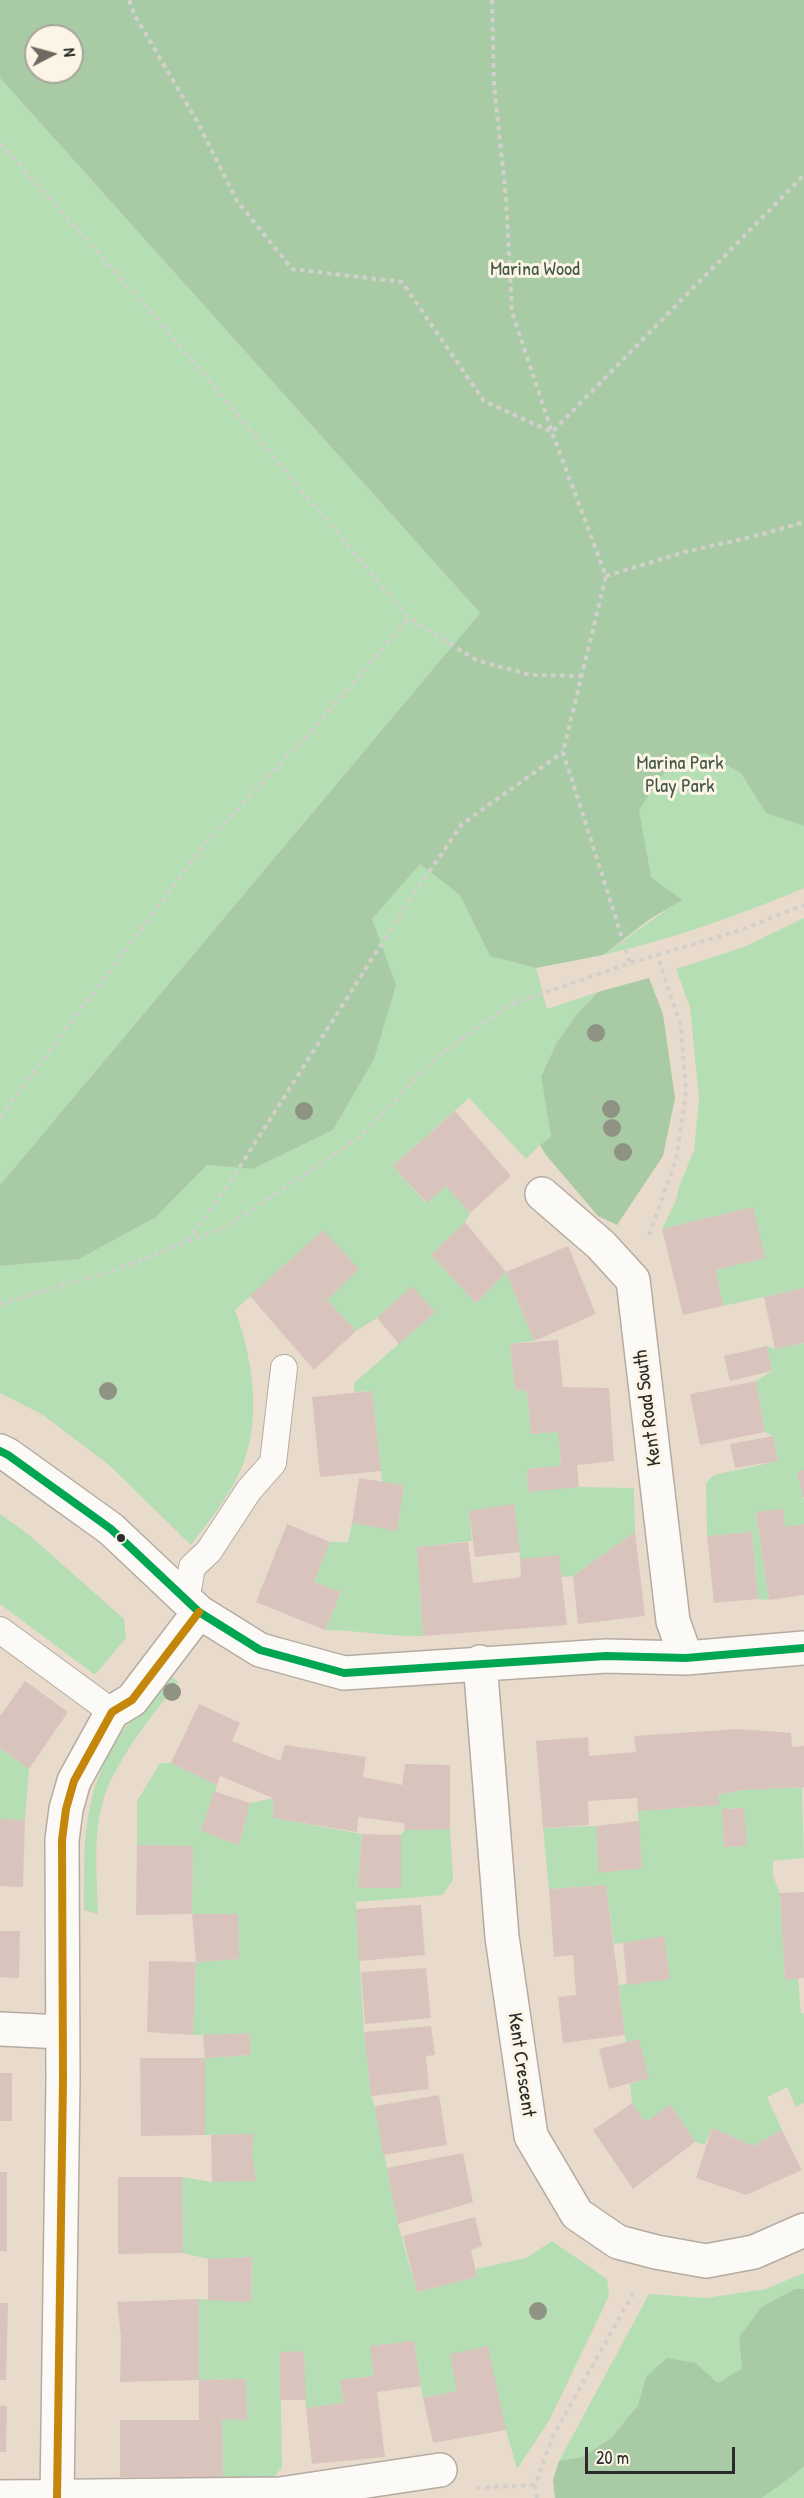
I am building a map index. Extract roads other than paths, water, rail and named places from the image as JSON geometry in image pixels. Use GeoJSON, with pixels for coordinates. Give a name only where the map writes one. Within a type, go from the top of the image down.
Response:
{"type":"FeatureCollection","features":[{"type":"Feature","properties":{"kind":"street","name":"Kent Road South"},"geometry":{"type":"LineString","coordinates":[[542,1194],[601,1245],[633,1280],[673,1621],[686,1658]]}},
{"type":"Feature","properties":{"kind":"street"},"geometry":{"type":"LineString","coordinates":[[0,1451],[111,1529],[193,1607],[260,1650],[344,1673],[480,1662],[606,1656],[686,1658],[804,1648]]}},
{"type":"Feature","properties":{"kind":"street"},"geometry":{"type":"LineString","coordinates":[[57,2497],[62,1840],[66,1809],[74,1781],[112,1712],[132,1700],[193,1607]]}},
{"type":"Feature","properties":{"kind":"street","name":"Kent Crescent"},"geometry":{"type":"LineString","coordinates":[[480,1662],[502,1937],[531,2136],[577,2214],[618,2242],[705,2261],[754,2252],[804,2230]]}},
{"type":"Feature","properties":{"kind":"street"},"geometry":{"type":"LineString","coordinates":[[0,2029],[62,2032]]}},
{"type":"Feature","properties":{"kind":"street"},"geometry":{"type":"LineString","coordinates":[[0,2498],[280,2494],[440,2470]]}},
{"type":"Feature","properties":{"kind":"lane"},"geometry":{"type":"LineString","coordinates":[[193,1607],[192,1567],[209,1551],[249,1490],[273,1463],[284,1368]]}},
{"type":"Feature","properties":{"kind":"lane"},"geometry":{"type":"LineString","coordinates":[[0,1630],[112,1712]]}},
{"type":"Feature","properties":{"kind":"park label","name":"Marina Wood"},"geometry":{"type":"Point","coordinates":[535,270]}},
{"type":"Feature","properties":{"kind":"park label","name":"Marina Park Play Park"},"geometry":{"type":"Point","coordinates":[680,776]}}]}
